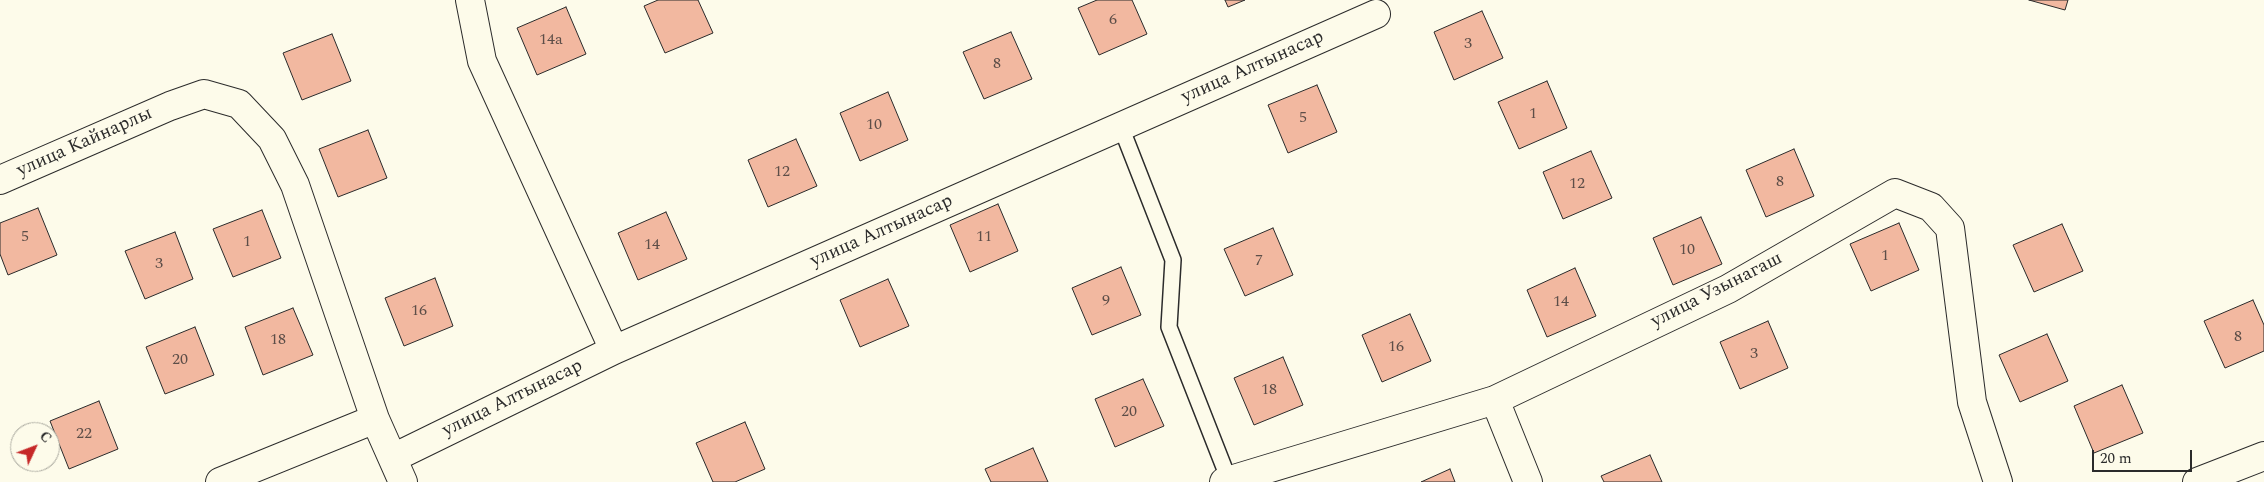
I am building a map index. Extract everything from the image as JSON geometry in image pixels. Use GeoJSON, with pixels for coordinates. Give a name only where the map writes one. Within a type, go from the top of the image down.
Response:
{"type":"FeatureCollection","features":[{"type":"Feature","properties":{"kind":"street"},"geometry":{"type":"LineString","coordinates":[[470,0],[482,61],[614,350]]}},
{"type":"Feature","properties":{"kind":"street","name":"улица Алтынасар"},"geometry":{"type":"LineString","coordinates":[[398,470],[614,350],[1376,14]]}},
{"type":"Feature","properties":{"kind":"street","name":"улица Кайнарлы"},"geometry":{"type":"LineString","coordinates":[[0,180],[170,106],[204,94],[239,104],[272,139],[296,185],[375,419],[398,470]]}},
{"type":"Feature","properties":{"kind":"street","name":"улица Узынагаш"},"geometry":{"type":"LineString","coordinates":[[1226,481],[1495,400],[1728,288],[1895,193],[1931,207],[1950,228],[1972,402],[1998,482]]}},
{"type":"Feature","properties":{"kind":"street"},"geometry":{"type":"LineString","coordinates":[[1495,400],[1528,482]]}},
{"type":"Feature","properties":{"kind":"street"},"geometry":{"type":"LineString","coordinates":[[220,482],[375,419]]}},
{"type":"Feature","properties":{"kind":"street"},"geometry":{"type":"LineString","coordinates":[[2197,482],[2264,456]]}},
{"type":"Feature","properties":{"kind":"lane"},"geometry":{"type":"LineString","coordinates":[[1121,127],[1173,260],[1170,327],[1226,481]]}},
{"type":"Feature","properties":{"kind":"building"},"geometry":{"type":"Polygon","coordinates":[[[658,0],[698,0],[713,33],[665,53],[644,6],[658,0]]]}},
{"type":"Feature","properties":{"kind":"building"},"geometry":{"type":"Polygon","coordinates":[[[1097,0],[1132,0],[1147,34],[1099,55],[1078,8],[1097,0]]]}},
{"type":"Feature","properties":{"kind":"building"},"geometry":{"type":"Polygon","coordinates":[[[1225,0],[1245,0],[1228,7],[1225,0]]]}},
{"type":"Feature","properties":{"kind":"building"},"geometry":{"type":"Polygon","coordinates":[[[2029,0],[2068,0],[2065,10],[2029,0]]]}},
{"type":"Feature","properties":{"kind":"building"},"geometry":{"type":"Polygon","coordinates":[[[566,7],[586,54],[537,75],[517,28],[566,7]]]}},
{"type":"Feature","properties":{"kind":"building"},"geometry":{"type":"Polygon","coordinates":[[[1482,11],[1503,58],[1454,80],[1434,32],[1482,11]]]}},
{"type":"Feature","properties":{"kind":"building"},"geometry":{"type":"Polygon","coordinates":[[[1011,32],[1032,79],[984,99],[963,52],[1011,32]]]}},
{"type":"Feature","properties":{"kind":"building"},"geometry":{"type":"Polygon","coordinates":[[[332,34],[351,81],[302,100],[283,53],[332,34]]]}},
{"type":"Feature","properties":{"kind":"building"},"geometry":{"type":"Polygon","coordinates":[[[1547,81],[1567,128],[1519,149],[1498,102],[1547,81]]]}},
{"type":"Feature","properties":{"kind":"building"},"geometry":{"type":"Polygon","coordinates":[[[1317,85],[1337,132],[1288,153],[1268,105],[1317,85]]]}},
{"type":"Feature","properties":{"kind":"building"},"geometry":{"type":"Polygon","coordinates":[[[888,92],[908,140],[860,161],[840,113],[888,92]]]}},
{"type":"Feature","properties":{"kind":"building"},"geometry":{"type":"Polygon","coordinates":[[[368,130],[387,178],[338,197],[319,149],[368,130]]]}},
{"type":"Feature","properties":{"kind":"building"},"geometry":{"type":"Polygon","coordinates":[[[796,139],[817,186],[768,207],[748,160],[796,139]]]}},
{"type":"Feature","properties":{"kind":"building"},"geometry":{"type":"Polygon","coordinates":[[[1794,149],[1814,196],[1766,217],[1746,170],[1794,149]]]}},
{"type":"Feature","properties":{"kind":"building"},"geometry":{"type":"Polygon","coordinates":[[[1591,151],[1612,198],[1563,219],[1543,172],[1591,151]]]}},
{"type":"Feature","properties":{"kind":"building"},"geometry":{"type":"Polygon","coordinates":[[[998,204],[1018,251],[970,272],[950,225],[998,204]]]}},
{"type":"Feature","properties":{"kind":"building"},"geometry":{"type":"Polygon","coordinates":[[[38,208],[57,255],[8,275],[0,254],[0,223],[38,208]]]}},
{"type":"Feature","properties":{"kind":"building"},"geometry":{"type":"Polygon","coordinates":[[[262,210],[281,258],[233,277],[213,229],[262,210]]]}},
{"type":"Feature","properties":{"kind":"building"},"geometry":{"type":"Polygon","coordinates":[[[666,212],[687,259],[638,280],[618,233],[666,212]]]}},
{"type":"Feature","properties":{"kind":"building"},"geometry":{"type":"Polygon","coordinates":[[[1701,217],[1722,264],[1673,285],[1653,238],[1701,217]]]}},
{"type":"Feature","properties":{"kind":"building"},"geometry":{"type":"Polygon","coordinates":[[[1899,223],[1919,270],[1871,291],[1850,244],[1899,223]]]}},
{"type":"Feature","properties":{"kind":"building"},"geometry":{"type":"Polygon","coordinates":[[[2062,224],[2083,271],[2034,292],[2013,245],[2062,224]]]}},
{"type":"Feature","properties":{"kind":"building"},"geometry":{"type":"Polygon","coordinates":[[[1273,228],[1293,275],[1245,296],[1224,249],[1273,228]]]}},
{"type":"Feature","properties":{"kind":"building"},"geometry":{"type":"Polygon","coordinates":[[[175,232],[193,279],[145,299],[125,251],[175,232]]]}},
{"type":"Feature","properties":{"kind":"building"},"geometry":{"type":"Polygon","coordinates":[[[1121,267],[1141,315],[1092,335],[1072,288],[1121,267]]]}},
{"type":"Feature","properties":{"kind":"building"},"geometry":{"type":"Polygon","coordinates":[[[1575,268],[1596,316],[1547,337],[1527,290],[1575,268]]]}},
{"type":"Feature","properties":{"kind":"building"},"geometry":{"type":"Polygon","coordinates":[[[435,278],[453,326],[404,346],[385,298],[435,278]]]}},
{"type":"Feature","properties":{"kind":"building"},"geometry":{"type":"Polygon","coordinates":[[[888,279],[909,326],[860,347],[840,300],[888,279]]]}},
{"type":"Feature","properties":{"kind":"building"},"geometry":{"type":"Polygon","coordinates":[[[2253,300],[2264,325],[2264,351],[2225,368],[2204,321],[2253,300]]]}},
{"type":"Feature","properties":{"kind":"building"},"geometry":{"type":"Polygon","coordinates":[[[293,308],[313,355],[263,375],[245,327],[293,308]]]}},
{"type":"Feature","properties":{"kind":"building"},"geometry":{"type":"Polygon","coordinates":[[[1410,314],[1431,361],[1382,382],[1362,335],[1410,314]]]}},
{"type":"Feature","properties":{"kind":"building"},"geometry":{"type":"Polygon","coordinates":[[[1768,321],[1788,368],[1740,389],[1720,342],[1768,321]]]}},
{"type":"Feature","properties":{"kind":"building"},"geometry":{"type":"Polygon","coordinates":[[[195,327],[214,375],[165,394],[146,347],[195,327]]]}},
{"type":"Feature","properties":{"kind":"building"},"geometry":{"type":"Polygon","coordinates":[[[2047,334],[2068,381],[2020,402],[1999,355],[2047,334]]]}},
{"type":"Feature","properties":{"kind":"building"},"geometry":{"type":"Polygon","coordinates":[[[1283,357],[1303,405],[1254,425],[1234,378],[1283,357]]]}},
{"type":"Feature","properties":{"kind":"building"},"geometry":{"type":"Polygon","coordinates":[[[1143,379],[1164,426],[1115,447],[1095,399],[1143,379]]]}},
{"type":"Feature","properties":{"kind":"building"},"geometry":{"type":"Polygon","coordinates":[[[2122,385],[2143,433],[2094,453],[2074,406],[2122,385]]]}},
{"type":"Feature","properties":{"kind":"building"},"geometry":{"type":"Polygon","coordinates":[[[99,401],[118,449],[69,469],[60,446],[60,422],[50,421],[99,401]]]}},
{"type":"Feature","properties":{"kind":"building"},"geometry":{"type":"Polygon","coordinates":[[[745,422],[765,469],[735,482],[713,482],[696,443],[745,422]]]}},
{"type":"Feature","properties":{"kind":"building"},"geometry":{"type":"Polygon","coordinates":[[[1033,448],[1048,482],[991,482],[985,469],[1033,448]]]}},
{"type":"Feature","properties":{"kind":"building"},"geometry":{"type":"Polygon","coordinates":[[[1650,455],[1662,482],[1604,482],[1601,476],[1650,455]]]}},
{"type":"Feature","properties":{"kind":"building"},"geometry":{"type":"Polygon","coordinates":[[[1450,469],[1455,482],[1421,482],[1450,469]]]}}]}
